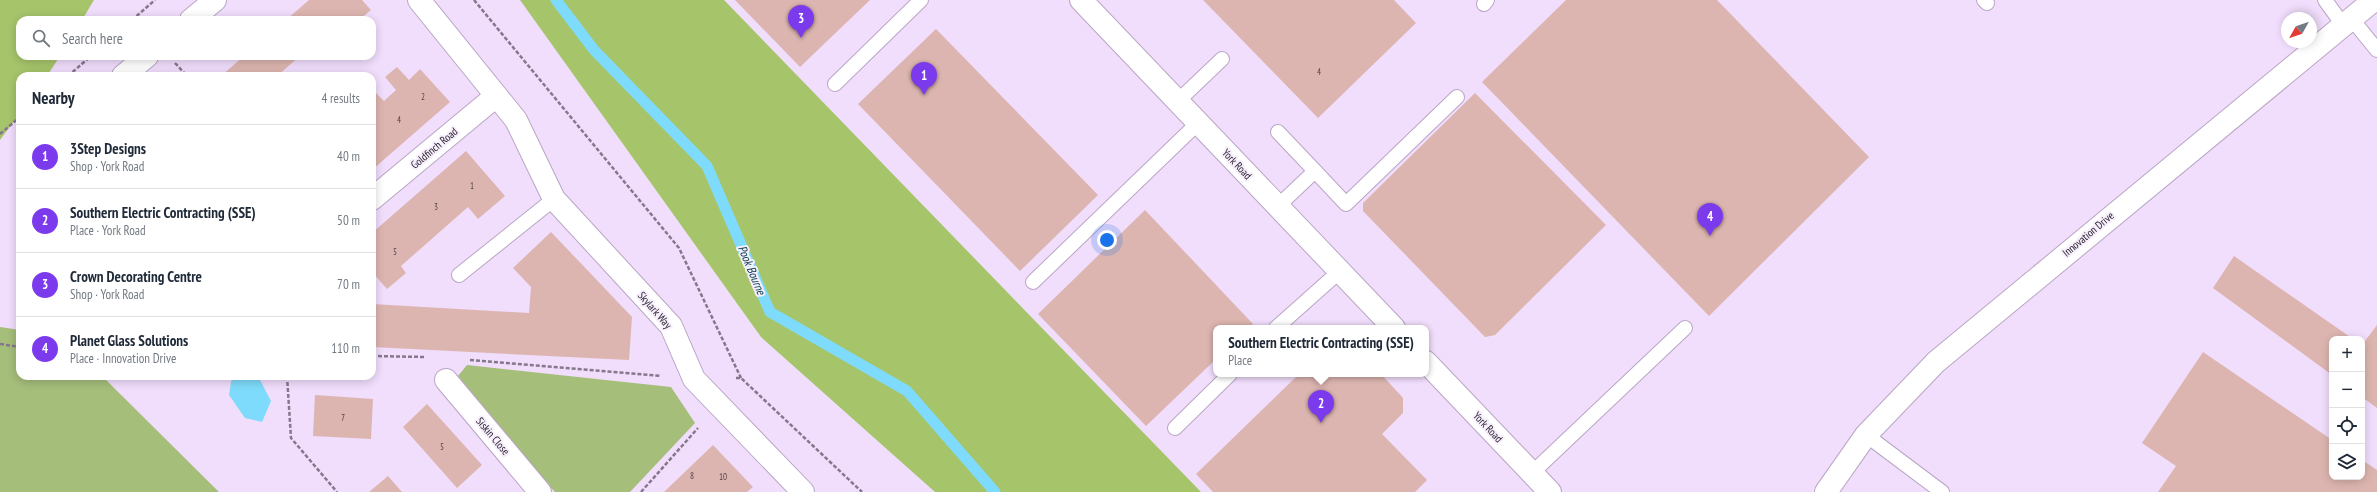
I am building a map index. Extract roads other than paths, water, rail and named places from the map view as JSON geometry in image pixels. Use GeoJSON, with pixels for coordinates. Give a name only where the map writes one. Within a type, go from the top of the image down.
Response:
{"type":"FeatureCollection","features":[{"type":"Feature","properties":{"kind":"street"},"geometry":{"type":"LineString","coordinates":[[196,16],[215,0]]}},
{"type":"Feature","properties":{"kind":"street"},"geometry":{"type":"LineString","coordinates":[[419,0],[496,96]]}},
{"type":"Feature","properties":{"kind":"street","name":"York Road"},"geometry":{"type":"LineString","coordinates":[[1081,0],[1391,325]]}},
{"type":"Feature","properties":{"kind":"street","name":"Innovation Drive"},"geometry":{"type":"LineString","coordinates":[[1826,492],[1866,435],[1936,362],[2374,0]]}},
{"type":"Feature","properties":{"kind":"street"},"geometry":{"type":"LineString","coordinates":[[128,72],[142,60]]}},
{"type":"Feature","properties":{"kind":"street","name":"Skylark Way"},"geometry":{"type":"LineString","coordinates":[[496,96],[516,120],[554,199],[671,326],[694,379],[803,492]]}},
{"type":"Feature","properties":{"kind":"street","name":"Goldfinch Road"},"geometry":{"type":"LineString","coordinates":[[376,196],[496,96]]}},
{"type":"Feature","properties":{"kind":"street","name":"York Road"},"geometry":{"type":"LineString","coordinates":[[1429,365],[1550,492]]}},
{"type":"Feature","properties":{"kind":"street","name":"Siskin Close"},"geometry":{"type":"LineString","coordinates":[[446,380],[540,492]]}},
{"type":"Feature","properties":{"kind":"lane"},"geometry":{"type":"LineString","coordinates":[[835,84],[921,0]]}},
{"type":"Feature","properties":{"kind":"lane"},"geometry":{"type":"LineString","coordinates":[[2325,0],[2377,50]]}},
{"type":"Feature","properties":{"kind":"lane"},"geometry":{"type":"LineString","coordinates":[[1178,101],[1222,59]]}},
{"type":"Feature","properties":{"kind":"lane"},"geometry":{"type":"LineString","coordinates":[[1278,132],[1346,204],[1457,97]]}},
{"type":"Feature","properties":{"kind":"lane"},"geometry":{"type":"LineString","coordinates":[[1033,282],[1198,123]]}},
{"type":"Feature","properties":{"kind":"lane"},"geometry":{"type":"LineString","coordinates":[[1277,207],[1315,171]]}},
{"type":"Feature","properties":{"kind":"lane"},"geometry":{"type":"LineString","coordinates":[[459,275],[554,199]]}},
{"type":"Feature","properties":{"kind":"lane"},"geometry":{"type":"LineString","coordinates":[[1279,325],[1340,271]]}},
{"type":"Feature","properties":{"kind":"lane"},"geometry":{"type":"LineString","coordinates":[[1532,473],[1685,328]]}},
{"type":"Feature","properties":{"kind":"lane"},"geometry":{"type":"LineString","coordinates":[[1175,428],[1227,377]]}},
{"type":"Feature","properties":{"kind":"lane"},"geometry":{"type":"LineString","coordinates":[[1866,435],[1942,492]]}},
{"type":"Feature","properties":{"kind":"water"},"geometry":{"type":"Polygon","coordinates":[[[231,380],[260,380],[271,401],[262,422],[245,418],[229,395],[231,380]]]}},
{"type":"Feature","properties":{"kind":"waterway","name":"Pook Bourne"},"geometry":{"type":"LineString","coordinates":[[556,0],[594,50],[707,166],[770,312],[907,391],[995,492]]}},
{"type":"Feature","properties":{"kind":"place","name":"Crown Decorating Centre"},"geometry":{"type":"Point","coordinates":[801,38]}},
{"type":"Feature","properties":{"kind":"place","name":"3Step Designs"},"geometry":{"type":"Point","coordinates":[924,95]}},
{"type":"Feature","properties":{"kind":"place","name":"Planet Glass Solutions"},"geometry":{"type":"Point","coordinates":[1710,236]}},
{"type":"Feature","properties":{"kind":"place","name":"Southern Electric Contracting (SSE)"},"geometry":{"type":"Point","coordinates":[1321,423]}}]}
